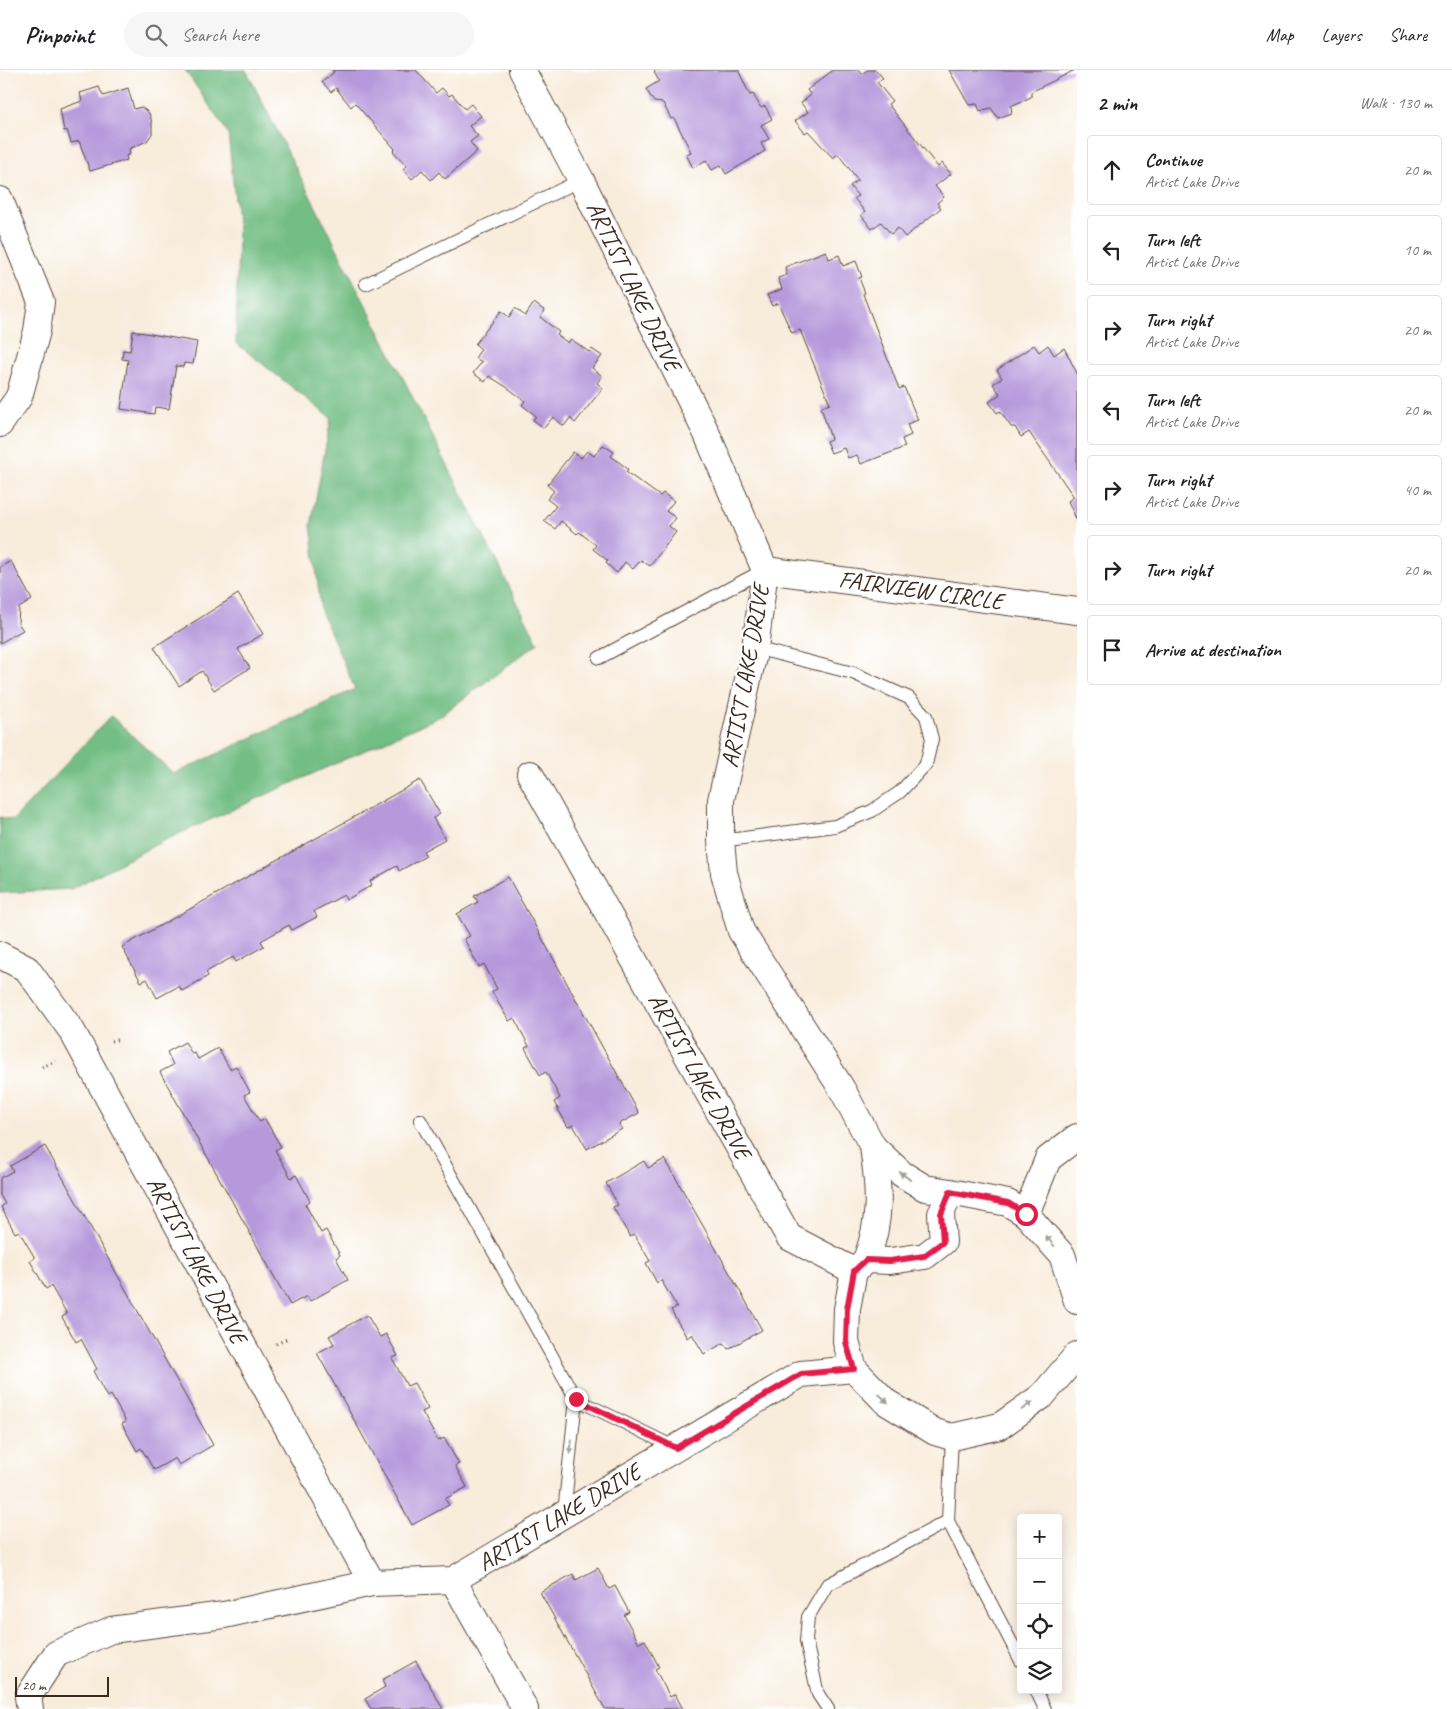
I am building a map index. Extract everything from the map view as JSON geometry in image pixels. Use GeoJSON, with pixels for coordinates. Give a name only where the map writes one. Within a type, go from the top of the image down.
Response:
{"type":"FeatureCollection","features":[{"type":"Feature","properties":{"kind":"street","name":"ARTIST LAKE DRIVE"},"geometry":{"type":"LineString","coordinates":[[522,70],[581,180],[706,432],[765,570],[755,648],[721,800],[721,841],[724,873],[741,931],[842,1089],[873,1147],[902,1174],[925,1188],[1008,1203],[1026,1214],[1062,1255],[1077,1301]]}},
{"type":"Feature","properties":{"kind":"street"},"geometry":{"type":"LineString","coordinates":[[0,200],[41,302],[37,331],[19,397],[0,424]]}},
{"type":"Feature","properties":{"kind":"street","name":"FAIRVIEW CIRCLE"},"geometry":{"type":"LineString","coordinates":[[765,570],[1077,611]]}},
{"type":"Feature","properties":{"kind":"street","name":"ARTIST LAKE DRIVE"},"geometry":{"type":"LineString","coordinates":[[530,774],[789,1237],[860,1266],[924,1256],[943,1242],[941,1214],[950,1192]]}},
{"type":"Feature","properties":{"kind":"street","name":"ARTIST LAKE DRIVE"},"geometry":{"type":"LineString","coordinates":[[0,955],[27,969],[72,1031],[372,1584]]}},
{"type":"Feature","properties":{"kind":"street"},"geometry":{"type":"LineString","coordinates":[[1026,1214],[1048,1159],[1077,1136]]}},
{"type":"Feature","properties":{"kind":"street","name":"ARTIST LAKE DRIVE"},"geometry":{"type":"LineString","coordinates":[[873,1147],[880,1194],[878,1217],[847,1309],[846,1342],[854,1369],[886,1402],[935,1432],[952,1436]]}},
{"type":"Feature","properties":{"kind":"street"},"geometry":{"type":"LineString","coordinates":[[952,1436],[1000,1426],[1042,1396],[1077,1355]]}},
{"type":"Feature","properties":{"kind":"street","name":"ARTIST LAKE DRIVE"},"geometry":{"type":"LineString","coordinates":[[30,1709],[28,1697],[56,1654],[111,1630],[224,1615],[372,1584],[453,1580],[801,1374],[854,1369]]}},
{"type":"Feature","properties":{"kind":"street","name":"ARTIST LAKE DRIVE"},"geometry":{"type":"LineString","coordinates":[[453,1580],[525,1709]]}},
{"type":"Feature","properties":{"kind":"lane"},"geometry":{"type":"LineString","coordinates":[[366,284],[581,180]]}},
{"type":"Feature","properties":{"kind":"lane"},"geometry":{"type":"LineString","coordinates":[[599,658],[765,570]]}},
{"type":"Feature","properties":{"kind":"lane"},"geometry":{"type":"LineString","coordinates":[[721,841],[835,826],[872,811],[900,792],[926,764],[932,740],[926,716],[909,698],[853,673],[755,648]]}},
{"type":"Feature","properties":{"kind":"lane"},"geometry":{"type":"LineString","coordinates":[[420,1120],[576,1399],[676,1448]]}},
{"type":"Feature","properties":{"kind":"lane"},"geometry":{"type":"LineString","coordinates":[[564,1514],[576,1399]]}},
{"type":"Feature","properties":{"kind":"lane"},"geometry":{"type":"LineString","coordinates":[[952,1436],[948,1521],[1017,1653]]}},
{"type":"Feature","properties":{"kind":"lane"},"geometry":{"type":"LineString","coordinates":[[828,1709],[818,1694],[806,1641],[808,1617],[827,1585],[948,1521]]}},
{"type":"Feature","properties":{"kind":"lane"},"geometry":{"type":"LineString","coordinates":[[1038,1694],[1046,1709]]}},
{"type":"Feature","properties":{"kind":"green space"},"geometry":{"type":"Polygon","coordinates":[[[185,70],[246,70],[538,643],[439,717],[163,841],[71,889],[0,893],[0,817],[13,820],[111,716],[174,774],[355,689],[321,611],[311,525],[331,418],[236,343],[238,229],[228,133],[185,70]]]}},
{"type":"Feature","properties":{"kind":"building"},"geometry":{"type":"Polygon","coordinates":[[[332,70],[416,70],[436,93],[442,88],[449,96],[452,94],[465,109],[471,104],[481,116],[469,126],[478,136],[470,142],[477,151],[445,179],[439,172],[431,180],[422,170],[412,179],[403,169],[407,166],[393,151],[395,149],[355,103],[351,107],[336,88],[331,92],[322,82],[334,72],[332,70]]]}},
{"type":"Feature","properties":{"kind":"building"},"geometry":{"type":"Polygon","coordinates":[[[657,70],[738,70],[750,95],[753,94],[761,108],[765,106],[772,119],[761,125],[769,139],[761,143],[765,151],[726,174],[721,165],[712,170],[706,160],[693,168],[686,154],[691,152],[674,118],[671,119],[663,103],[654,102],[646,89],[659,81],[654,72],[657,70]]]}},
{"type":"Feature","properties":{"kind":"building"},"geometry":{"type":"Polygon","coordinates":[[[833,70],[859,70],[862,74],[867,70],[876,70],[883,78],[877,82],[892,101],[888,104],[938,167],[942,163],[951,174],[935,186],[944,197],[937,203],[941,208],[905,237],[898,228],[891,234],[881,222],[872,229],[861,215],[865,212],[854,198],[858,196],[850,186],[858,180],[838,154],[833,158],[808,131],[805,133],[795,121],[808,112],[801,103],[811,95],[807,90],[833,70]]]}},
{"type":"Feature","properties":{"kind":"building"},"geometry":{"type":"Polygon","coordinates":[[[949,70],[1075,70],[1031,92],[1031,97],[1011,106],[1012,113],[998,118],[991,108],[980,111],[977,104],[969,105],[949,70]]]}},
{"type":"Feature","properties":{"kind":"building"},"geometry":{"type":"Polygon","coordinates":[[[99,87],[103,96],[128,88],[134,109],[141,107],[149,113],[152,123],[152,134],[147,141],[129,149],[130,154],[126,156],[127,160],[90,171],[79,141],[71,143],[67,130],[64,131],[60,109],[82,101],[80,93],[99,87]]]}},
{"type":"Feature","properties":{"kind":"building"},"geometry":{"type":"Polygon","coordinates":[[[826,251],[829,259],[839,255],[843,266],[856,261],[862,277],[859,278],[865,293],[863,294],[899,389],[904,387],[918,420],[907,424],[911,435],[902,439],[905,447],[861,464],[857,455],[848,458],[844,448],[831,453],[826,441],[831,439],[821,407],[830,404],[800,330],[792,333],[778,303],[772,306],[767,295],[782,289],[778,278],[787,275],[785,267],[826,251]]]}},
{"type":"Feature","properties":{"kind":"building"},"geometry":{"type":"Polygon","coordinates":[[[534,303],[545,311],[540,317],[559,332],[557,335],[568,343],[571,339],[589,352],[592,349],[602,356],[592,368],[602,376],[597,383],[603,388],[575,423],[570,418],[564,426],[553,417],[544,428],[533,420],[536,416],[522,405],[525,401],[489,376],[485,382],[473,373],[482,362],[475,358],[481,349],[475,344],[501,311],[509,317],[515,308],[525,316],[534,303]]]}},
{"type":"Feature","properties":{"kind":"building"},"geometry":{"type":"Polygon","coordinates":[[[133,331],[197,342],[193,364],[184,363],[183,367],[176,366],[169,409],[155,407],[154,414],[121,409],[128,360],[122,359],[123,350],[130,351],[133,331]]]}},
{"type":"Feature","properties":{"kind":"building"},"geometry":{"type":"Polygon","coordinates":[[[1034,345],[1039,352],[1048,345],[1054,355],[1064,348],[1077,373],[1077,521],[1068,501],[1074,497],[1029,432],[1021,437],[1015,427],[1011,427],[1000,411],[997,413],[989,402],[1000,394],[993,384],[1002,378],[997,370],[1034,345]]]}},
{"type":"Feature","properties":{"kind":"building"},"geometry":{"type":"Polygon","coordinates":[[[603,445],[614,452],[611,456],[628,469],[626,472],[660,496],[663,493],[674,501],[666,511],[676,518],[669,526],[676,532],[650,566],[641,560],[633,569],[625,562],[617,573],[606,563],[608,561],[593,549],[596,545],[579,532],[577,534],[561,521],[555,529],[544,521],[556,506],[547,499],[554,491],[547,485],[573,452],[581,458],[587,451],[594,456],[603,445]]]}},
{"type":"Feature","properties":{"kind":"building"},"geometry":{"type":"Polygon","coordinates":[[[11,561],[32,600],[19,608],[18,623],[23,630],[0,643],[0,567],[11,561]]]}},
{"type":"Feature","properties":{"kind":"building"},"geometry":{"type":"Polygon","coordinates":[[[238,594],[263,634],[238,649],[250,668],[214,690],[202,671],[179,686],[154,647],[238,594]]]}},
{"type":"Feature","properties":{"kind":"building"},"geometry":{"type":"Polygon","coordinates":[[[420,780],[440,814],[433,818],[445,839],[423,851],[426,856],[399,871],[397,866],[370,881],[372,885],[346,900],[344,895],[314,911],[317,917],[292,930],[289,925],[261,941],[264,946],[236,962],[233,957],[206,972],[208,976],[182,991],[179,986],[157,998],[147,979],[141,982],[122,947],[420,780]]]}},
{"type":"Feature","properties":{"kind":"building"},"geometry":{"type":"Polygon","coordinates":[[[508,877],[639,1113],[619,1124],[622,1129],[587,1149],[573,1125],[568,1127],[554,1102],[560,1098],[546,1072],[540,1075],[525,1048],[529,1046],[514,1018],[509,1021],[492,992],[497,989],[484,964],[479,967],[464,939],[470,936],[457,914],[478,902],[474,896],[508,877]]]}},
{"type":"Feature","properties":{"kind":"building"},"geometry":{"type":"Polygon","coordinates":[[[185,1042],[192,1054],[195,1053],[198,1059],[218,1048],[230,1069],[236,1066],[250,1092],[244,1095],[260,1122],[265,1119],[281,1147],[275,1150],[291,1178],[296,1175],[310,1201],[305,1204],[321,1233],[326,1230],[340,1255],[336,1258],[348,1280],[310,1301],[307,1296],[290,1305],[160,1072],[173,1065],[167,1052],[185,1042]]]}},
{"type":"Feature","properties":{"kind":"building"},"geometry":{"type":"Polygon","coordinates":[[[45,1146],[213,1445],[179,1465],[175,1458],[154,1470],[141,1448],[137,1451],[122,1424],[126,1422],[111,1395],[107,1397],[93,1371],[97,1369],[81,1339],[76,1342],[62,1317],[67,1314],[51,1286],[46,1289],[30,1261],[35,1258],[19,1231],[15,1233],[1,1207],[5,1204],[0,1195],[0,1178],[13,1171],[10,1166],[45,1146]]]}},
{"type":"Feature","properties":{"kind":"building"},"geometry":{"type":"Polygon","coordinates":[[[665,1159],[762,1330],[728,1349],[724,1343],[704,1354],[692,1334],[687,1338],[671,1310],[677,1307],[661,1280],[657,1283],[646,1263],[650,1261],[634,1234],[630,1237],[613,1207],[618,1205],[606,1183],[644,1161],[648,1168],[665,1159]]]}},
{"type":"Feature","properties":{"kind":"building"},"geometry":{"type":"Polygon","coordinates":[[[367,1315],[380,1337],[386,1334],[398,1356],[392,1358],[407,1386],[414,1383],[428,1409],[422,1412],[438,1441],[444,1438],[459,1464],[455,1466],[467,1487],[445,1499],[449,1505],[412,1525],[317,1353],[334,1344],[329,1336],[367,1315]]]}},
{"type":"Feature","properties":{"kind":"building"},"geometry":{"type":"Polygon","coordinates":[[[598,1568],[609,1589],[615,1586],[629,1612],[624,1615],[639,1643],[645,1640],[659,1667],[655,1669],[670,1697],[675,1694],[683,1709],[605,1709],[540,1592],[573,1574],[576,1580],[598,1568]]]}},
{"type":"Feature","properties":{"kind":"building"},"geometry":{"type":"Polygon","coordinates":[[[416,1661],[443,1709],[371,1709],[365,1699],[385,1687],[382,1680],[416,1661]]]}},
{"type":"Feature","properties":{"kind":"route"},"geometry":{"type":"LineString","coordinates":[[576,1399],[676,1448],[801,1374],[854,1369],[846,1342],[847,1309],[854,1271],[866,1260],[890,1261],[924,1256],[943,1242],[941,1214],[950,1192],[1008,1203],[1026,1214]]}}]}
